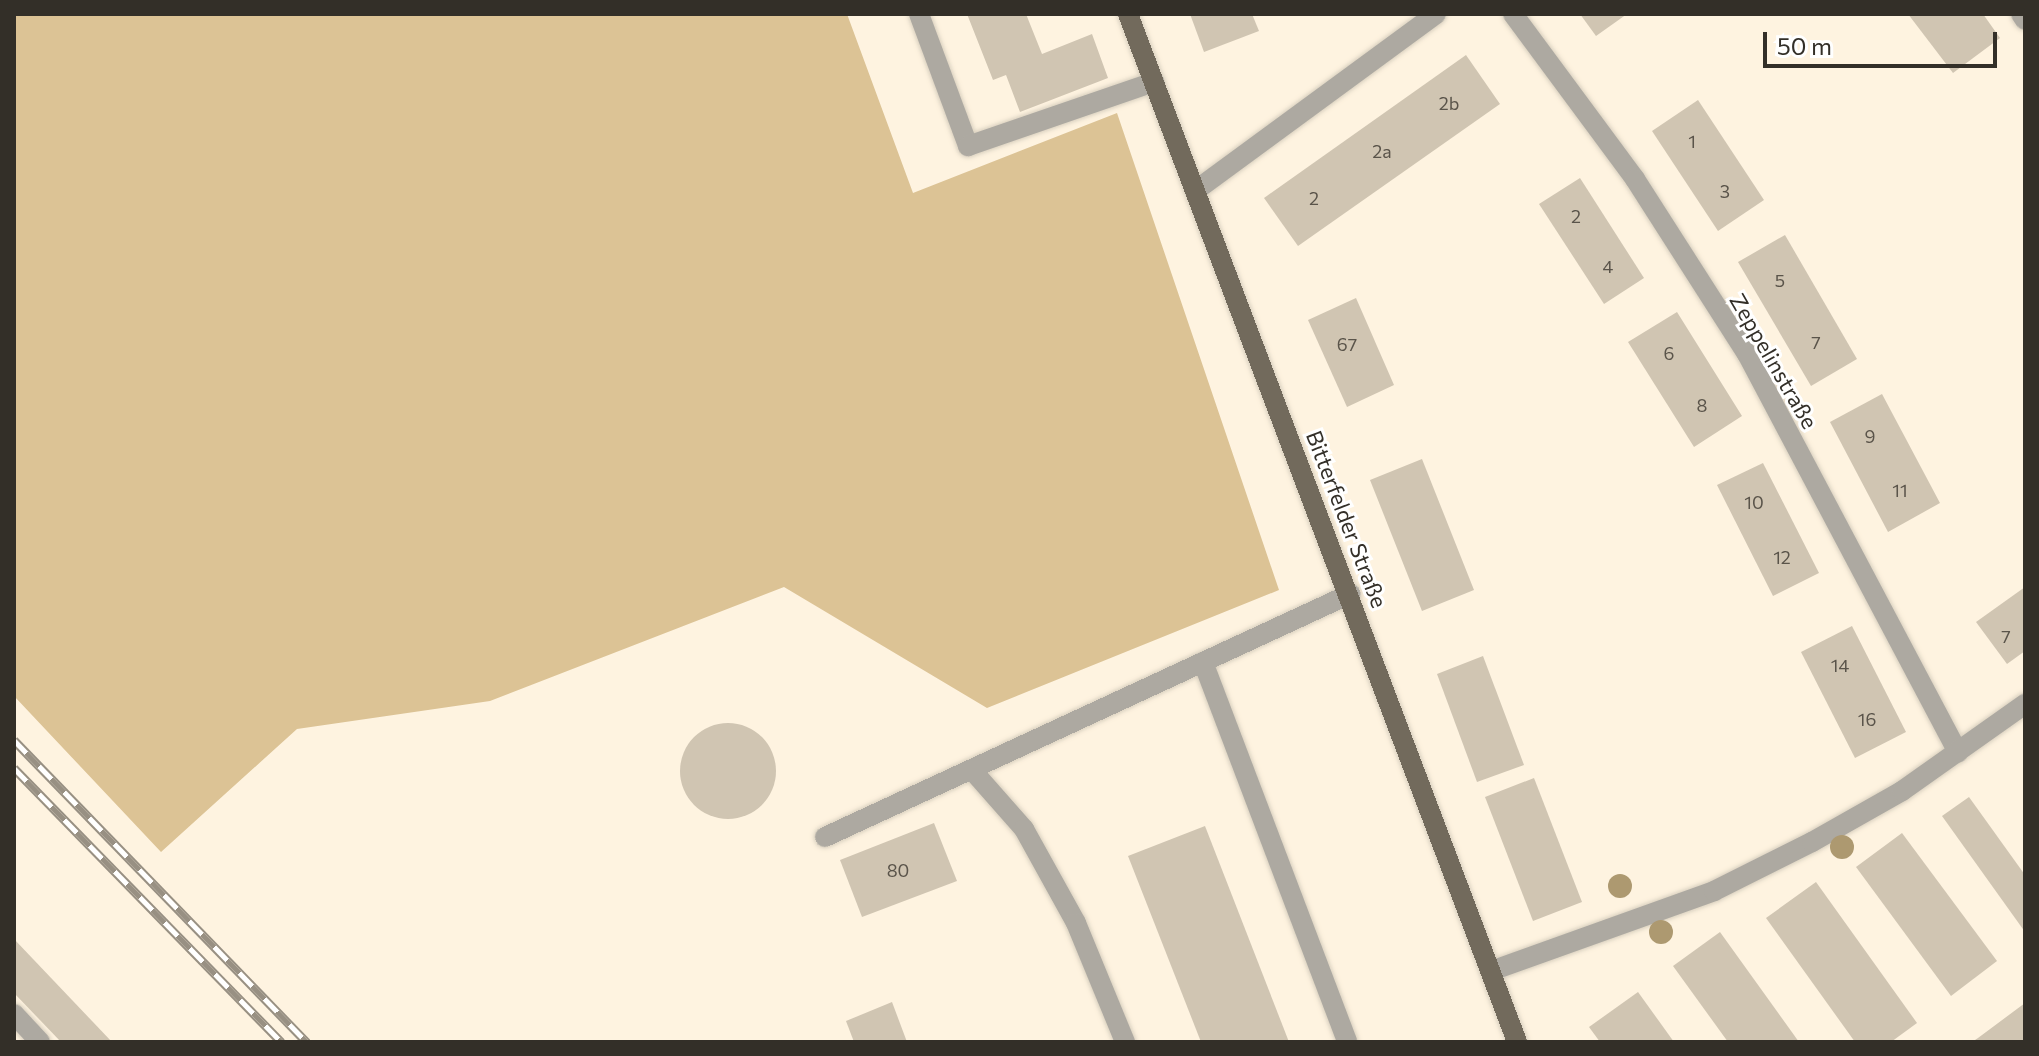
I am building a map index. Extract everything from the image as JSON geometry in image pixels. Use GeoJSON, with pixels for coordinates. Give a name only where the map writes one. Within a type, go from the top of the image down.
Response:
{"type":"FeatureCollection","features":[{"type":"Feature","properties":{"kind":"main road","name":"Bitterfelder Straße"},"geometry":{"type":"LineString","coordinates":[[1128,14],[1517,1042]]}},
{"type":"Feature","properties":{"kind":"street"},"geometry":{"type":"LineString","coordinates":[[919,14],[968,146],[1154,82]]}},
{"type":"Feature","properties":{"kind":"street"},"geometry":{"type":"LineString","coordinates":[[1195,191],[1436,14]]}},
{"type":"Feature","properties":{"kind":"street","name":"Zeppelinstraße"},"geometry":{"type":"LineString","coordinates":[[1513,14],[1635,179],[1747,354],[1958,753]]}},
{"type":"Feature","properties":{"kind":"street"},"geometry":{"type":"LineString","coordinates":[[2021,14],[2025,20]]}},
{"type":"Feature","properties":{"kind":"street"},"geometry":{"type":"LineString","coordinates":[[825,837],[1350,594]]}},
{"type":"Feature","properties":{"kind":"street"},"geometry":{"type":"LineString","coordinates":[[1203,662],[1347,1042]]}},
{"type":"Feature","properties":{"kind":"street"},"geometry":{"type":"LineString","coordinates":[[1491,971],[1714,891],[1902,791],[2025,704]]}},
{"type":"Feature","properties":{"kind":"street"},"geometry":{"type":"LineString","coordinates":[[972,770],[1024,829],[1076,923],[1125,1042]]}},
{"type":"Feature","properties":{"kind":"street"},"geometry":{"type":"LineString","coordinates":[[14,1014],[40,1042]]}},
{"type":"Feature","properties":{"kind":"shaded area"},"geometry":{"type":"Polygon","coordinates":[[[14,14],[847,14],[913,193],[1117,113],[1279,590],[987,708],[784,587],[490,701],[297,729],[161,852],[14,696],[14,14]]]}},
{"type":"Feature","properties":{"kind":"building"},"geometry":{"type":"Polygon","coordinates":[[[967,14],[1026,14],[1042,54],[1092,34],[1108,78],[1020,112],[1006,75],[993,80],[967,14]]]}},
{"type":"Feature","properties":{"kind":"building"},"geometry":{"type":"Polygon","coordinates":[[[1190,14],[1252,14],[1259,31],[1204,52],[1190,14]]]}},
{"type":"Feature","properties":{"kind":"building"},"geometry":{"type":"Polygon","coordinates":[[[1580,14],[1627,14],[1596,36],[1580,14]]]}},
{"type":"Feature","properties":{"kind":"building"},"geometry":{"type":"Polygon","coordinates":[[[1908,14],[1983,14],[2000,38],[1953,73],[1908,14]]]}},
{"type":"Feature","properties":{"kind":"building"},"geometry":{"type":"Polygon","coordinates":[[[1466,55],[1500,104],[1298,246],[1264,198],[1466,55]]]}},
{"type":"Feature","properties":{"kind":"building"},"geometry":{"type":"Polygon","coordinates":[[[1698,100],[1764,200],[1718,231],[1652,131],[1698,100]]]}},
{"type":"Feature","properties":{"kind":"building"},"geometry":{"type":"Polygon","coordinates":[[[1580,178],[1644,278],[1604,304],[1539,204],[1580,178]]]}},
{"type":"Feature","properties":{"kind":"building"},"geometry":{"type":"Polygon","coordinates":[[[1785,235],[1857,359],[1811,386],[1738,262],[1785,235]]]}},
{"type":"Feature","properties":{"kind":"building"},"geometry":{"type":"Polygon","coordinates":[[[1356,298],[1394,385],[1347,407],[1308,320],[1356,298]]]}},
{"type":"Feature","properties":{"kind":"building"},"geometry":{"type":"Polygon","coordinates":[[[1677,312],[1742,416],[1694,447],[1628,342],[1677,312]]]}},
{"type":"Feature","properties":{"kind":"building"},"geometry":{"type":"Polygon","coordinates":[[[1882,394],[1940,503],[1888,532],[1830,422],[1882,394]]]}},
{"type":"Feature","properties":{"kind":"building"},"geometry":{"type":"Polygon","coordinates":[[[1422,459],[1474,590],[1422,611],[1370,480],[1422,459]]]}},
{"type":"Feature","properties":{"kind":"building"},"geometry":{"type":"Polygon","coordinates":[[[1763,463],[1819,573],[1773,596],[1717,485],[1763,463]]]}},
{"type":"Feature","properties":{"kind":"building"},"geometry":{"type":"Polygon","coordinates":[[[2025,587],[2025,651],[2007,664],[1976,622],[2025,587]]]}},
{"type":"Feature","properties":{"kind":"building"},"geometry":{"type":"Polygon","coordinates":[[[1852,626],[1906,732],[1855,758],[1801,652],[1852,626]]]}},
{"type":"Feature","properties":{"kind":"building"},"geometry":{"type":"Polygon","coordinates":[[[1483,656],[1524,765],[1477,782],[1437,674],[1483,656]]]}},
{"type":"Feature","properties":{"kind":"building"},"geometry":{"type":"Polygon","coordinates":[[[728,723],[746,727],[762,737],[772,753],[776,771],[772,789],[762,805],[746,815],[728,819],[710,815],[694,805],[684,789],[680,771],[684,753],[694,737],[710,727],[728,723]]]}},
{"type":"Feature","properties":{"kind":"building"},"geometry":{"type":"Polygon","coordinates":[[[1534,778],[1582,902],[1533,921],[1485,797],[1534,778]]]}},
{"type":"Feature","properties":{"kind":"building"},"geometry":{"type":"Polygon","coordinates":[[[1969,797],[2025,875],[2025,932],[1942,816],[1969,797]]]}},
{"type":"Feature","properties":{"kind":"building"},"geometry":{"type":"Polygon","coordinates":[[[934,823],[957,881],[862,917],[840,860],[934,823]]]}},
{"type":"Feature","properties":{"kind":"building"},"geometry":{"type":"Polygon","coordinates":[[[1205,826],[1289,1042],[1201,1042],[1128,856],[1205,826]]]}},
{"type":"Feature","properties":{"kind":"building"},"geometry":{"type":"Polygon","coordinates":[[[1902,833],[1997,961],[1951,996],[1856,867],[1902,833]]]}},
{"type":"Feature","properties":{"kind":"building"},"geometry":{"type":"Polygon","coordinates":[[[1816,882],[1917,1023],[1891,1042],[1855,1042],[1766,918],[1816,882]]]}},
{"type":"Feature","properties":{"kind":"building"},"geometry":{"type":"Polygon","coordinates":[[[1720,932],[1799,1042],[1728,1042],[1673,966],[1720,932]]]}},
{"type":"Feature","properties":{"kind":"building"},"geometry":{"type":"Polygon","coordinates":[[[14,939],[112,1042],[61,1042],[14,993],[14,939]]]}},
{"type":"Feature","properties":{"kind":"building"},"geometry":{"type":"Polygon","coordinates":[[[1638,992],[1674,1042],[1600,1042],[1589,1027],[1638,992]]]}},
{"type":"Feature","properties":{"kind":"building"},"geometry":{"type":"Polygon","coordinates":[[[892,1002],[907,1042],[854,1042],[846,1021],[892,1002]]]}},
{"type":"Feature","properties":{"kind":"building"},"geometry":{"type":"Polygon","coordinates":[[[2025,1003],[2025,1042],[1972,1042],[1978,1038],[2025,1003]]]}},
{"type":"Feature","properties":{"kind":"railway"},"geometry":{"type":"LineString","coordinates":[[14,740],[307,1042]]}},
{"type":"Feature","properties":{"kind":"railway"},"geometry":{"type":"LineString","coordinates":[[14,768],[281,1042]]}}]}
